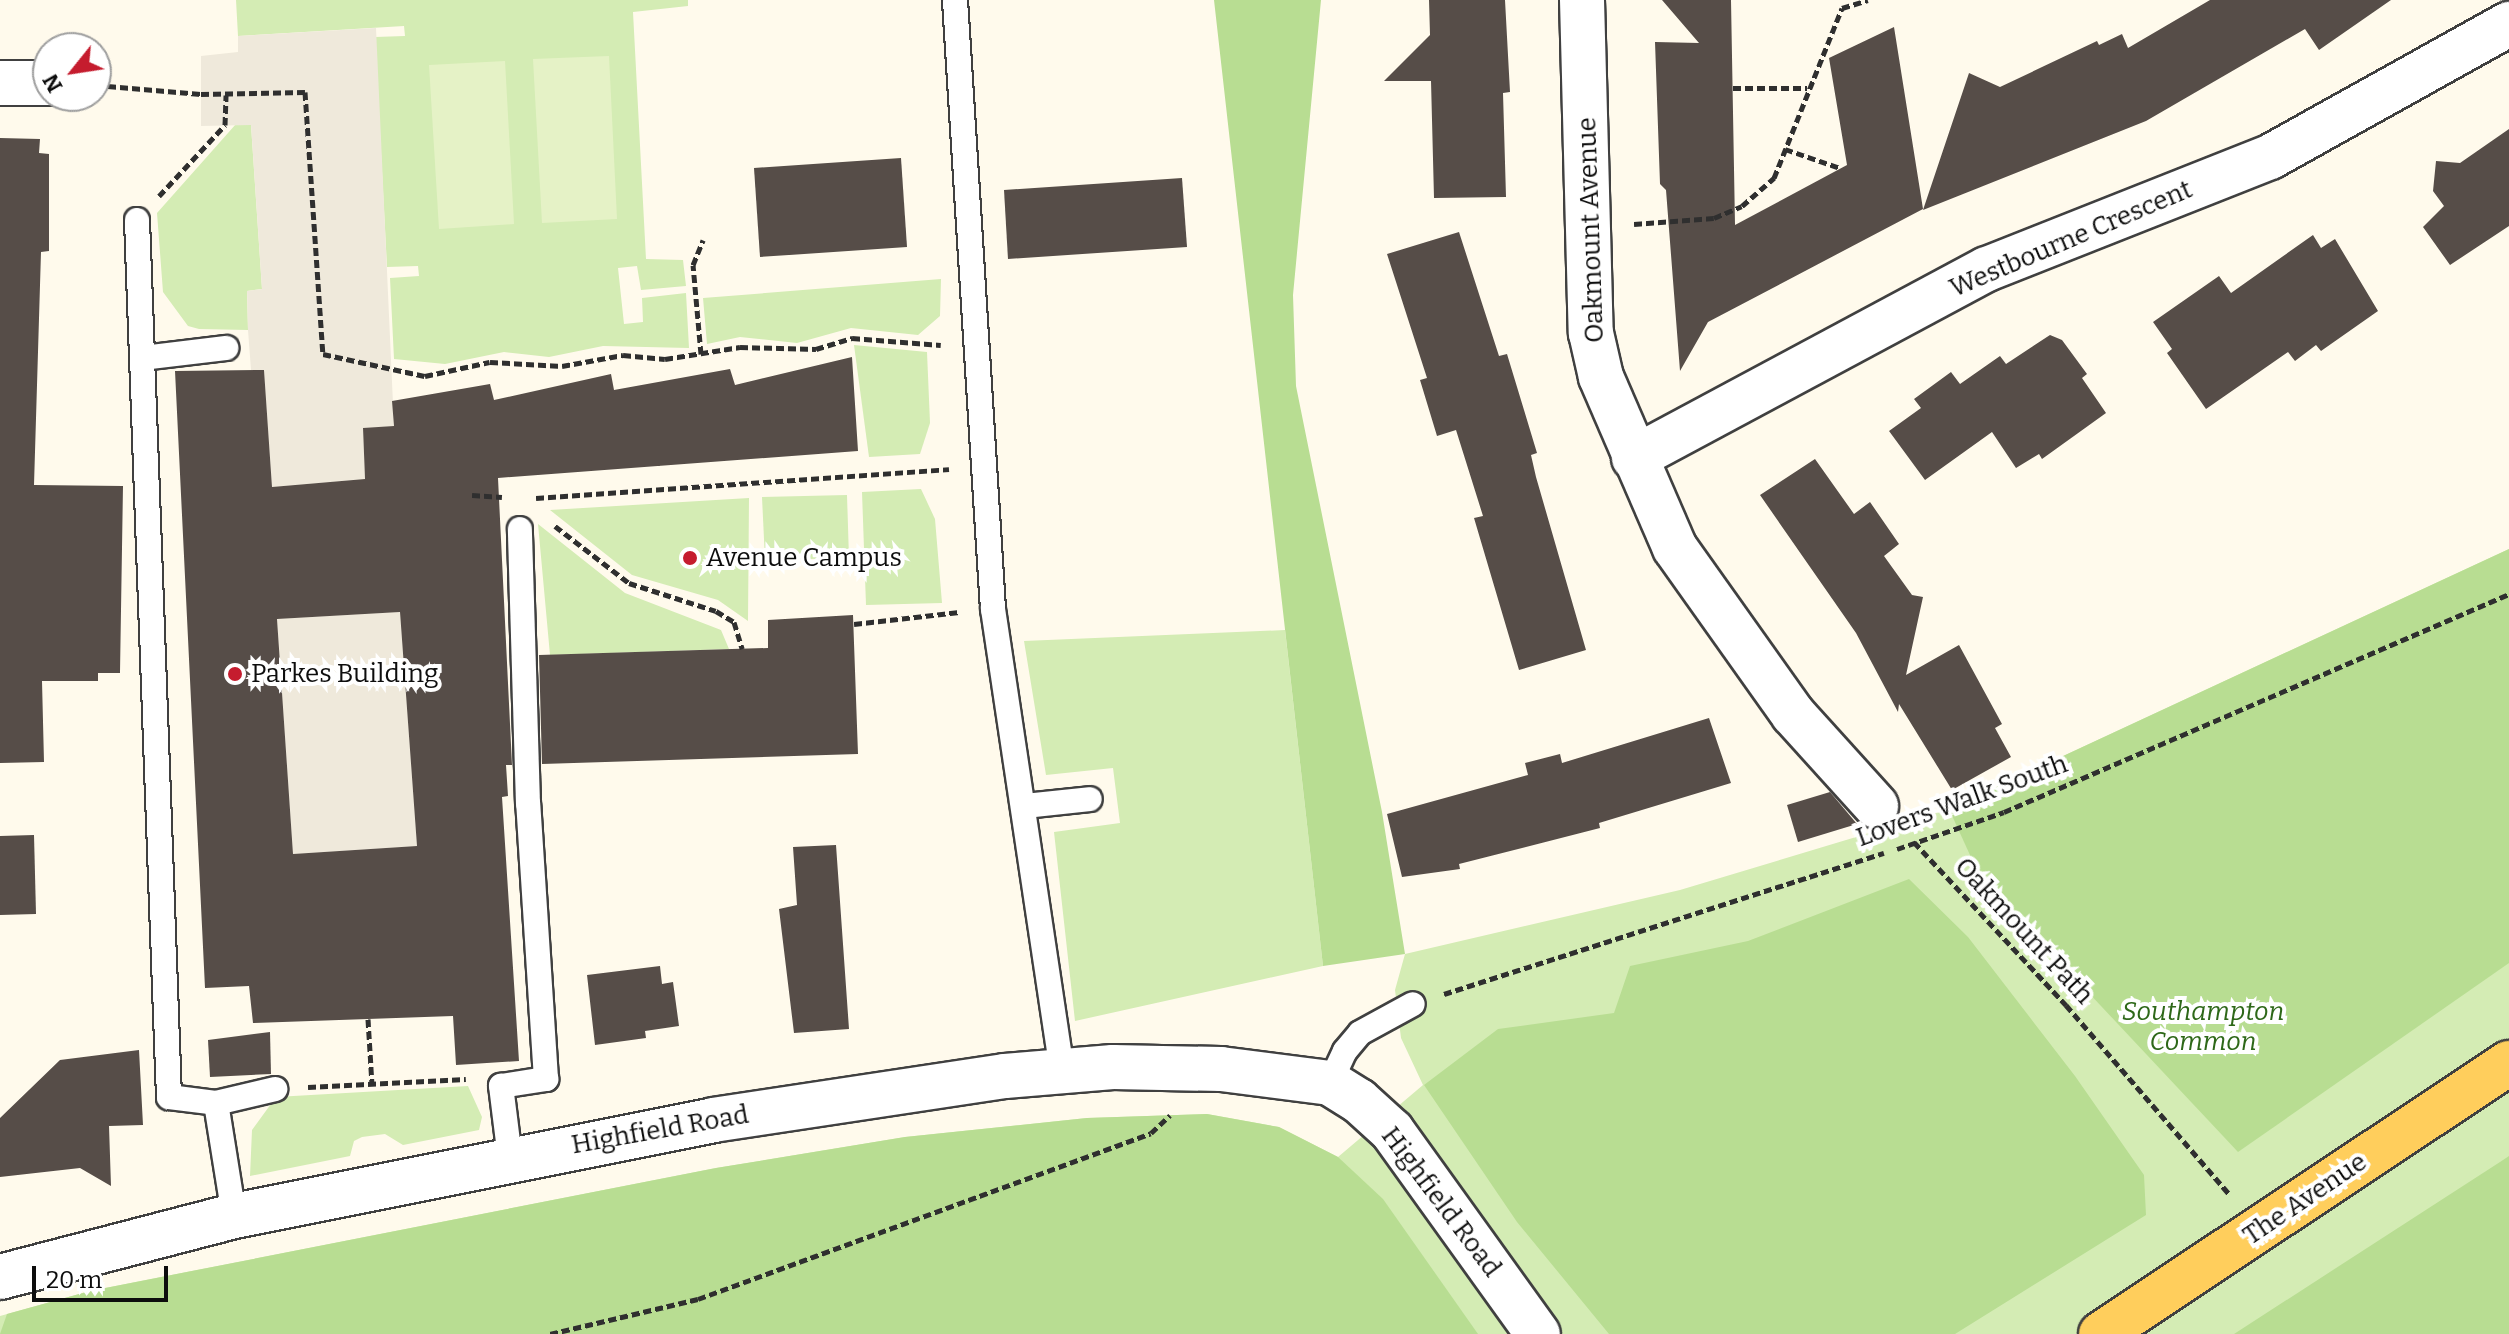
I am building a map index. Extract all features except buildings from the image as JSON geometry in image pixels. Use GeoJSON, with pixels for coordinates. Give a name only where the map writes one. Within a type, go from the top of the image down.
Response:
{"type":"FeatureCollection","features":[{"type":"Feature","properties":{"kind":"main road","name":"The Avenue"},"geometry":{"type":"LineString","coordinates":[[2101,1334],[2509,1063]]}},
{"type":"Feature","properties":{"kind":"street","name":"Oakmount Avenue"},"geometry":{"type":"LineString","coordinates":[[1582,0],[1591,333],[1601,377],[1675,548],[1722,619],[1793,714],[1876,806]]}},
{"type":"Feature","properties":{"kind":"street","name":"Westbourne Crescent"},"geometry":{"type":"LineString","coordinates":[[1634,458],[1987,269],[2270,157],[2509,24]]}},
{"type":"Feature","properties":{"kind":"street"},"geometry":{"type":"LineString","coordinates":[[0,83],[32,83]]}},
{"type":"Feature","properties":{"kind":"street","name":"Highfield Road"},"geometry":{"type":"LineString","coordinates":[[0,1277],[234,1216],[510,1158],[926,1084],[1062,1071],[1221,1069],[1330,1083],[1392,1131],[1538,1334]]}},
{"type":"Feature","properties":{"kind":"lane"},"geometry":{"type":"LineString","coordinates":[[955,0],[966,115],[974,345],[993,609],[1025,806],[1062,1071]]}},
{"type":"Feature","properties":{"kind":"lane"},"geometry":{"type":"LineString","coordinates":[[137,220],[169,1097],[216,1103],[275,1089]]}},
{"type":"Feature","properties":{"kind":"lane"},"geometry":{"type":"LineString","coordinates":[[143,358],[226,348]]}},
{"type":"Feature","properties":{"kind":"lane"},"geometry":{"type":"LineString","coordinates":[[510,1158],[501,1086],[546,1079],[528,804],[520,529]]}},
{"type":"Feature","properties":{"kind":"lane"},"geometry":{"type":"LineString","coordinates":[[1025,806],[1090,799]]}},
{"type":"Feature","properties":{"kind":"lane"},"geometry":{"type":"LineString","coordinates":[[1330,1083],[1360,1033],[1413,1004]]}},
{"type":"Feature","properties":{"kind":"lane"},"geometry":{"type":"LineString","coordinates":[[216,1103],[234,1216]]}},
{"type":"Feature","properties":{"kind":"path"},"geometry":{"type":"LineString","coordinates":[[1590,228],[1714,218],[1742,206],[1774,178],[1807,88],[1842,8],[1868,0]]}},
{"type":"Feature","properties":{"kind":"path"},"geometry":{"type":"LineString","coordinates":[[112,86],[226,95],[305,92],[323,354],[425,376],[490,362],[562,366],[623,355],[665,359],[740,347],[816,349],[852,338],[974,345]]}},
{"type":"Feature","properties":{"kind":"path"},"geometry":{"type":"LineString","coordinates":[[1733,88],[1807,88]]}},
{"type":"Feature","properties":{"kind":"path"},"geometry":{"type":"LineString","coordinates":[[137,220],[225,125],[226,95]]}},
{"type":"Feature","properties":{"kind":"path"},"geometry":{"type":"LineString","coordinates":[[1785,149],[1840,168]]}},
{"type":"Feature","properties":{"kind":"path"},"geometry":{"type":"LineString","coordinates":[[701,354],[693,265],[703,240]]}},
{"type":"Feature","properties":{"kind":"path"},"geometry":{"type":"LineString","coordinates":[[472,495],[519,499],[981,467]]}},
{"type":"Feature","properties":{"kind":"path"},"geometry":{"type":"LineString","coordinates":[[544,518],[629,583],[716,611],[734,622],[742,649]]}},
{"type":"Feature","properties":{"kind":"path","name":"Lovers Walk South"},"geometry":{"type":"LineString","coordinates":[[1413,1004],[2004,812],[2509,594]]}},
{"type":"Feature","properties":{"kind":"path"},"geometry":{"type":"LineString","coordinates":[[854,624],[872,618],[993,609]]}},
{"type":"Feature","properties":{"kind":"path","name":"Oakmount Path"},"geometry":{"type":"LineString","coordinates":[[1915,843],[2066,1005],[2257,1231]]}},
{"type":"Feature","properties":{"kind":"path"},"geometry":{"type":"LineString","coordinates":[[368,1019],[372,1084]]}},
{"type":"Feature","properties":{"kind":"path"},"geometry":{"type":"LineString","coordinates":[[550,1334],[698,1299],[1151,1133],[1221,1069]]}},
{"type":"Feature","properties":{"kind":"path"},"geometry":{"type":"LineString","coordinates":[[275,1089],[471,1079],[501,1086]]}},
{"type":"Feature","properties":{"kind":"green space"},"geometry":{"type":"Polygon","coordinates":[[[236,0],[688,0],[688,6],[633,12],[646,259],[683,260],[686,286],[641,290],[637,266],[618,268],[624,324],[643,322],[642,298],[686,293],[689,348],[603,346],[549,357],[504,352],[445,364],[394,359],[390,278],[419,276],[418,266],[387,267],[375,37],[405,36],[404,26],[238,36],[236,0]]]}},
{"type":"Feature","properties":{"kind":"green space"},"geometry":{"type":"Polygon","coordinates":[[[1214,0],[1321,0],[1293,295],[1296,386],[1382,812],[1405,954],[1323,966],[1214,0]]]}},
{"type":"Feature","properties":{"kind":"green space"},"geometry":{"type":"Polygon","coordinates":[[[609,56],[617,219],[542,223],[533,59],[609,56]]]}},
{"type":"Feature","properties":{"kind":"green space"},"geometry":{"type":"Polygon","coordinates":[[[505,61],[514,224],[439,229],[429,65],[505,61]]]}},
{"type":"Feature","properties":{"kind":"green space"},"geometry":{"type":"Polygon","coordinates":[[[236,124],[251,125],[262,289],[247,291],[248,330],[199,329],[188,326],[163,292],[157,213],[236,124]]]}},
{"type":"Feature","properties":{"kind":"green space"},"geometry":{"type":"Polygon","coordinates":[[[941,279],[940,316],[918,335],[851,328],[797,343],[740,337],[707,344],[703,298],[941,279]]]}},
{"type":"Feature","properties":{"kind":"green space"},"geometry":{"type":"Polygon","coordinates":[[[854,345],[927,352],[930,423],[920,454],[869,457],[854,345]]]}},
{"type":"Feature","properties":{"kind":"green space"},"geometry":{"type":"Polygon","coordinates":[[[921,489],[935,519],[942,603],[866,605],[862,492],[921,489]]]}},
{"type":"Feature","properties":{"kind":"green space"},"geometry":{"type":"Polygon","coordinates":[[[847,495],[849,558],[765,560],[762,497],[847,495]]]}},
{"type":"Feature","properties":{"kind":"green space"},"geometry":{"type":"Polygon","coordinates":[[[749,498],[748,621],[718,600],[632,575],[550,510],[749,498]]]}},
{"type":"Feature","properties":{"kind":"green space"},"geometry":{"type":"Polygon","coordinates":[[[538,524],[625,593],[721,630],[729,649],[550,655],[538,524]]]}},
{"type":"Feature","properties":{"kind":"green space","name":"Southampton Common"},"geometry":{"type":"Polygon","coordinates":[[[2509,549],[2509,1334],[0,1334],[0,1316],[90,1291],[716,1168],[905,1137],[1087,1118],[1207,1114],[1279,1127],[1338,1157],[1423,1085],[1401,1038],[1395,990],[1405,954],[1680,890],[1949,809],[2509,549]]]}},
{"type":"Feature","properties":{"kind":"green space"},"geometry":{"type":"Polygon","coordinates":[[[2509,549],[2509,963],[2238,1152],[1980,877],[1949,809],[2509,549]]]}},
{"type":"Feature","properties":{"kind":"green space"},"geometry":{"type":"Polygon","coordinates":[[[1285,630],[1323,966],[1075,1021],[1054,832],[1120,823],[1113,768],[1046,775],[1024,641],[1285,630]]]}},
{"type":"Feature","properties":{"kind":"green space"},"geometry":{"type":"Polygon","coordinates":[[[1909,879],[1968,937],[2075,1076],[2144,1175],[2146,1215],[1955,1334],[1609,1334],[1517,1222],[1424,1085],[1498,1029],[1614,1013],[1630,966],[1748,941],[1909,879]]]}},
{"type":"Feature","properties":{"kind":"green space"},"geometry":{"type":"Polygon","coordinates":[[[468,1086],[482,1117],[479,1130],[403,1145],[385,1134],[362,1137],[354,1141],[350,1156],[250,1176],[252,1130],[276,1097],[468,1086]]]}},
{"type":"Feature","properties":{"kind":"green space"},"geometry":{"type":"Polygon","coordinates":[[[1207,1114],[1279,1127],[1338,1157],[1383,1199],[1478,1334],[0,1334],[7,1314],[90,1291],[716,1168],[905,1137],[1087,1118],[1207,1114]]]}},
{"type":"Feature","properties":{"kind":"green space"},"geometry":{"type":"Polygon","coordinates":[[[2509,1156],[2509,1334],[2234,1334],[2500,1162],[2509,1156]]]}},
{"type":"Feature","properties":{"kind":"shaded area"},"geometry":{"type":"Polygon","coordinates":[[[376,28],[394,426],[363,429],[365,479],[272,487],[264,370],[251,370],[248,330],[247,291],[262,289],[251,125],[201,126],[201,56],[238,52],[238,36],[376,28]]]}},
{"type":"Feature","properties":{"kind":"shaded area"},"geometry":{"type":"Polygon","coordinates":[[[400,612],[417,846],[293,854],[277,619],[400,612]]]}},
{"type":"Feature","properties":{"kind":"place","name":"Avenue Campus"},"geometry":{"type":"Point","coordinates":[690,558]}},
{"type":"Feature","properties":{"kind":"place","name":"Parkes Building"},"geometry":{"type":"Point","coordinates":[235,674]}}]}
